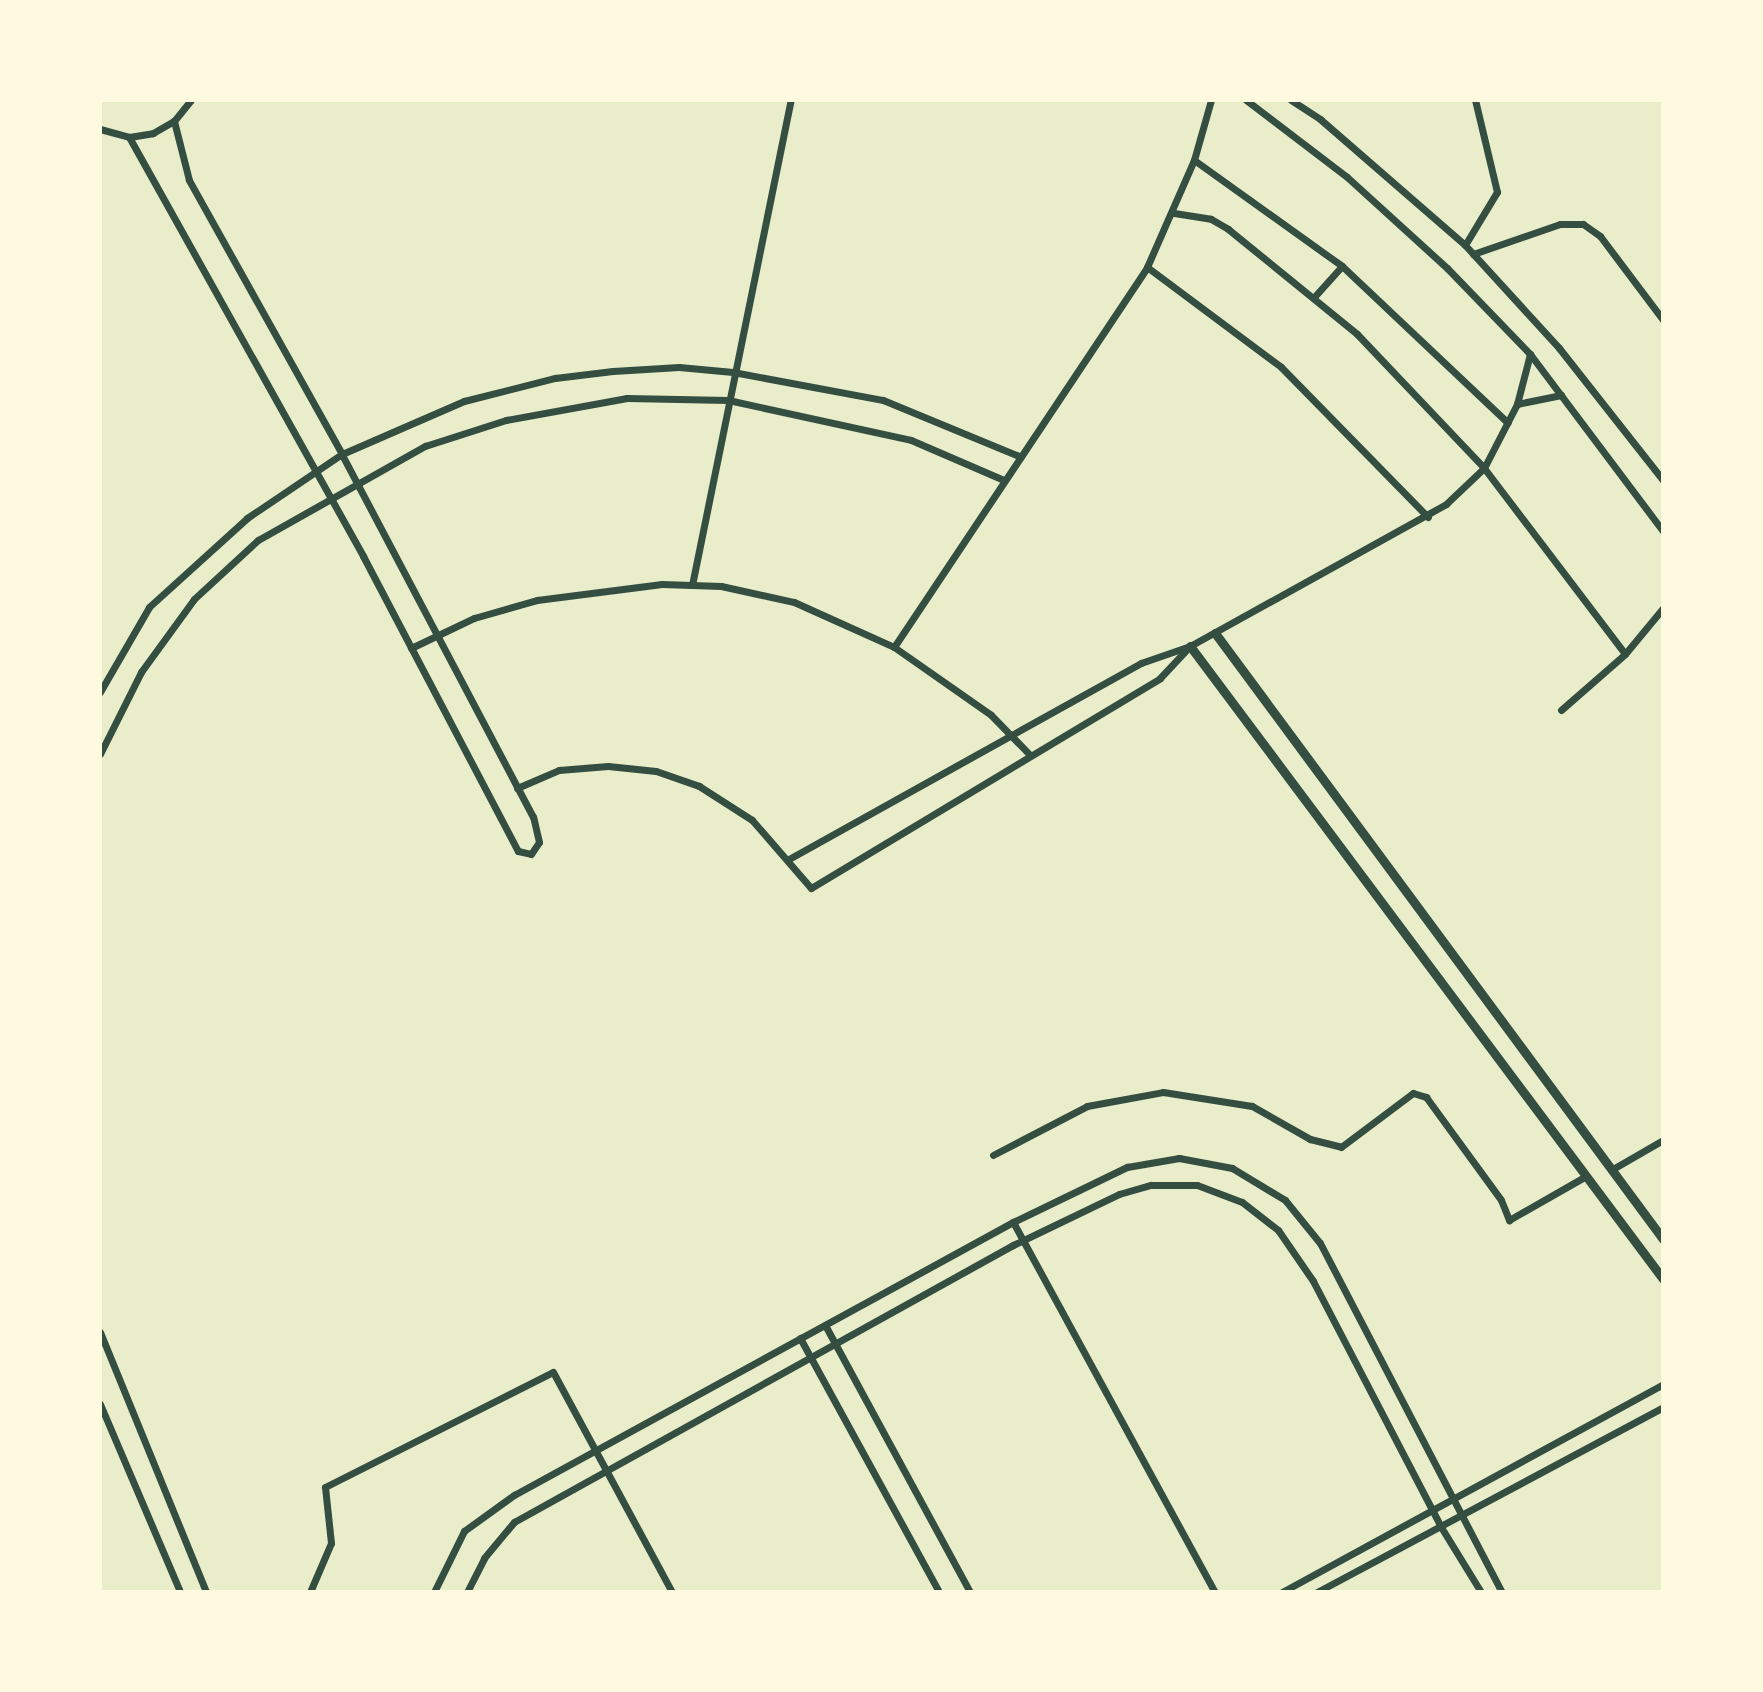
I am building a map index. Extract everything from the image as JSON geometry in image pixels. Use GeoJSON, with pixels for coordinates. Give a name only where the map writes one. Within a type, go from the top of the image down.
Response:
{"type":"FeatureCollection","features":[{"type":"Feature","properties":{"kind":"street"},"geometry":{"type":"LineString","coordinates":[[100,129],[129,137],[153,133],[174,121],[191,100]]}},
{"type":"Feature","properties":{"kind":"street"},"geometry":{"type":"LineString","coordinates":[[692,585],[733,372],[791,100]]}},
{"type":"Feature","properties":{"kind":"street"},"geometry":{"type":"LineString","coordinates":[[894,647],[1147,267],[1174,213],[1194,160],[1211,100]]}},
{"type":"Feature","properties":{"kind":"street"},"geometry":{"type":"LineString","coordinates":[[1246,100],[1347,177],[1447,268],[1530,354],[1663,531]]}},
{"type":"Feature","properties":{"kind":"street"},"geometry":{"type":"LineString","coordinates":[[1291,100],[1331,127],[1465,245],[1559,348],[1663,480]]}},
{"type":"Feature","properties":{"kind":"street"},"geometry":{"type":"LineString","coordinates":[[1465,245],[1497,192],[1475,100]]}},
{"type":"Feature","properties":{"kind":"street"},"geometry":{"type":"LineString","coordinates":[[129,137],[411,648],[518,851],[531,854],[538,835],[517,788],[342,454],[189,180],[174,121]]}},
{"type":"Feature","properties":{"kind":"street"},"geometry":{"type":"LineString","coordinates":[[1194,160],[1342,266],[1508,423]]}},
{"type":"Feature","properties":{"kind":"street"},"geometry":{"type":"LineString","coordinates":[[1174,213],[1220,224],[1315,296],[1484,468],[1625,654]]}},
{"type":"Feature","properties":{"kind":"street"},"geometry":{"type":"LineString","coordinates":[[1473,254],[1560,224],[1583,224],[1600,236],[1663,320]]}},
{"type":"Feature","properties":{"kind":"street"},"geometry":{"type":"LineString","coordinates":[[1315,296],[1342,266]]}},
{"type":"Feature","properties":{"kind":"street"},"geometry":{"type":"LineString","coordinates":[[1147,267],[1281,367],[1428,517]]}},
{"type":"Feature","properties":{"kind":"street"},"geometry":{"type":"LineString","coordinates":[[789,859],[1141,663],[1190,646],[1428,517],[1484,468],[1517,404],[1530,354]]}},
{"type":"Feature","properties":{"kind":"street"},"geometry":{"type":"LineString","coordinates":[[100,692],[149,607],[247,518],[342,454],[464,401],[555,378],[679,367],[733,372],[883,400],[1021,457]]}},
{"type":"Feature","properties":{"kind":"street"},"geometry":{"type":"LineString","coordinates":[[1517,404],[1561,395]]}},
{"type":"Feature","properties":{"kind":"street"},"geometry":{"type":"LineString","coordinates":[[100,754],[141,672],[194,599],[258,540],[328,496],[425,446],[506,420],[627,398],[728,400],[817,415],[911,440],[1004,480]]}},
{"type":"Feature","properties":{"kind":"street"},"geometry":{"type":"LineString","coordinates":[[411,648],[436,633],[537,600],[662,584],[692,585],[794,602],[894,647],[944,678],[1013,735],[1030,755]]}},
{"type":"Feature","properties":{"kind":"street"},"geometry":{"type":"LineString","coordinates":[[1561,710],[1625,654],[1663,608]]}},
{"type":"Feature","properties":{"kind":"street"},"geometry":{"type":"LineString","coordinates":[[1215,633],[1663,1239]]}},
{"type":"Feature","properties":{"kind":"street"},"geometry":{"type":"LineString","coordinates":[[517,788],[559,770],[608,766],[656,771],[699,786],[752,820],[811,888],[1160,678],[1190,646]]}},
{"type":"Feature","properties":{"kind":"street"},"geometry":{"type":"LineString","coordinates":[[1190,646],[1663,1279]]}},
{"type":"Feature","properties":{"kind":"street"},"geometry":{"type":"LineString","coordinates":[[993,1155],[1087,1106],[1163,1092],[1252,1106],[1310,1139],[1341,1147],[1413,1093],[1426,1097],[1501,1200],[1509,1220],[1586,1176]]}},
{"type":"Feature","properties":{"kind":"street"},"geometry":{"type":"LineString","coordinates":[[1611,1170],[1663,1140]]}},
{"type":"Feature","properties":{"kind":"street"},"geometry":{"type":"LineString","coordinates":[[434,1592],[464,1531],[514,1495],[1013,1222],[1127,1167],[1179,1158],[1232,1168],[1285,1200],[1320,1243],[1502,1592]]}},
{"type":"Feature","properties":{"kind":"street"},"geometry":{"type":"LineString","coordinates":[[467,1592],[484,1558],[514,1522],[1022,1241],[1119,1194],[1151,1185],[1197,1185],[1242,1202],[1278,1230],[1313,1281],[1441,1527],[1481,1592]]}},
{"type":"Feature","properties":{"kind":"street"},"geometry":{"type":"LineString","coordinates":[[1013,1222],[1215,1592]]}},
{"type":"Feature","properties":{"kind":"street"},"geometry":{"type":"LineString","coordinates":[[825,1325],[970,1592]]}},
{"type":"Feature","properties":{"kind":"street"},"geometry":{"type":"LineString","coordinates":[[100,1332],[206,1592]]}},
{"type":"Feature","properties":{"kind":"street"},"geometry":{"type":"LineString","coordinates":[[800,1338],[939,1592]]}},
{"type":"Feature","properties":{"kind":"street"},"geometry":{"type":"LineString","coordinates":[[310,1592],[331,1543],[325,1487],[553,1372],[672,1592]]}},
{"type":"Feature","properties":{"kind":"street"},"geometry":{"type":"LineString","coordinates":[[1282,1592],[1663,1384]]}},
{"type":"Feature","properties":{"kind":"street"},"geometry":{"type":"LineString","coordinates":[[100,1404],[180,1592]]}},
{"type":"Feature","properties":{"kind":"street"},"geometry":{"type":"LineString","coordinates":[[1317,1592],[1662,1409]]}}]}
